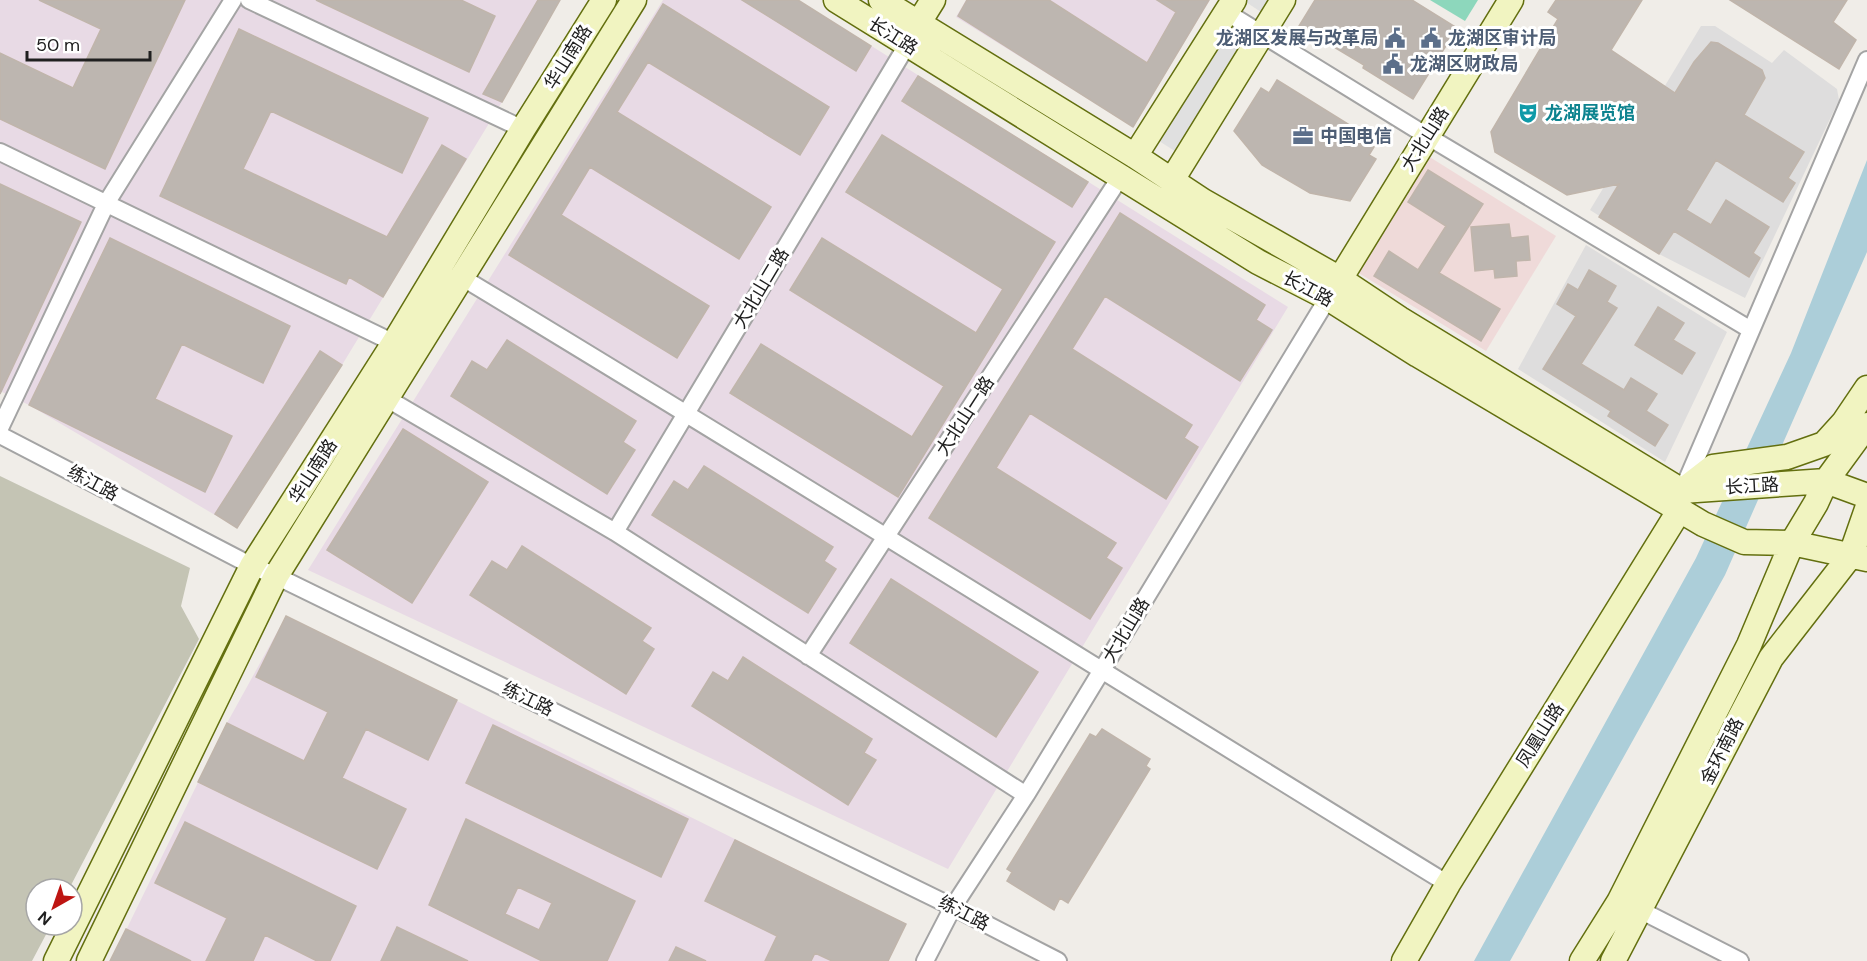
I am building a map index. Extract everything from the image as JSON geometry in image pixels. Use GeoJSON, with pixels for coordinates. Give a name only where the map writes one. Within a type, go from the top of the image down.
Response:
{"type":"FeatureCollection","features":[{"type":"Feature","properties":{"kind":"street"},"geometry":{"type":"LineString","coordinates":[[0,428],[107,202],[233,0]]}},
{"type":"Feature","properties":{"kind":"street"},"geometry":{"type":"LineString","coordinates":[[249,0],[522,129]]}},
{"type":"Feature","properties":{"kind":"street","name":"华山南路"},"geometry":{"type":"LineString","coordinates":[[56,961],[252,566],[394,343],[522,129],[604,0]]}},
{"type":"Feature","properties":{"kind":"street","name":"华山南路"},"geometry":{"type":"LineString","coordinates":[[89,961],[276,576],[634,0]]}},
{"type":"Feature","properties":{"kind":"street","name":"长江路"},"geometry":{"type":"LineString","coordinates":[[836,0],[1258,262],[1334,289],[1400,319],[1681,501],[1703,524],[1744,542],[1804,524],[1859,557]]}},
{"type":"Feature","properties":{"kind":"street","name":"长江路"},"geometry":{"type":"LineString","coordinates":[[881,0],[1135,156],[1334,289]]}},
{"type":"Feature","properties":{"kind":"street"},"geometry":{"type":"LineString","coordinates":[[918,24],[933,0]]}},
{"type":"Feature","properties":{"kind":"street"},"geometry":{"type":"LineString","coordinates":[[1172,180],[1283,0]]}},
{"type":"Feature","properties":{"kind":"street","name":"大北山路"},"geometry":{"type":"LineString","coordinates":[[925,961],[953,907],[1026,795],[1511,0]]}},
{"type":"Feature","properties":{"kind":"street"},"geometry":{"type":"LineString","coordinates":[[1135,156],[1230,6],[1262,34],[1427,136],[1751,330]]}},
{"type":"Feature","properties":{"kind":"street","name":"大北山二路"},"geometry":{"type":"LineString","coordinates":[[615,532],[907,45]]}},
{"type":"Feature","properties":{"kind":"street"},"geometry":{"type":"LineString","coordinates":[[1681,501],[1751,330],[1867,60]]}},
{"type":"Feature","properties":{"kind":"street"},"geometry":{"type":"LineString","coordinates":[[0,152],[394,343]]}},
{"type":"Feature","properties":{"kind":"street","name":"大北山一路"},"geometry":{"type":"LineString","coordinates":[[808,656],[1121,176]]}},
{"type":"Feature","properties":{"kind":"street"},"geometry":{"type":"LineString","coordinates":[[463,278],[686,412],[885,538],[1448,884]]}},
{"type":"Feature","properties":{"kind":"street"},"geometry":{"type":"LineString","coordinates":[[1681,501],[1713,467],[1787,457],[1824,444],[1844,422],[1867,388]]}},
{"type":"Feature","properties":{"kind":"street"},"geometry":{"type":"LineString","coordinates":[[386,398],[615,532],[1026,795]]}},
{"type":"Feature","properties":{"kind":"street"},"geometry":{"type":"LineString","coordinates":[[1867,425],[1826,481],[1867,496]]}},
{"type":"Feature","properties":{"kind":"street","name":"练江路"},"geometry":{"type":"LineString","coordinates":[[0,435],[252,566],[953,907],[1058,961]]}},
{"type":"Feature","properties":{"kind":"street","name":"长江路"},"geometry":{"type":"LineString","coordinates":[[1681,501],[1727,487],[1826,481]]}},
{"type":"Feature","properties":{"kind":"street","name":"金环南路"},"geometry":{"type":"LineString","coordinates":[[1582,961],[1619,902],[1749,645],[1826,481]]}},
{"type":"Feature","properties":{"kind":"street","name":"凤凰山路"},"geometry":{"type":"LineString","coordinates":[[1404,961],[1448,884],[1681,501]]}},
{"type":"Feature","properties":{"kind":"street","name":"金环南路"},"geometry":{"type":"LineString","coordinates":[[1613,961],[1770,658],[1859,557],[1867,509]]}},
{"type":"Feature","properties":{"kind":"street"},"geometry":{"type":"LineString","coordinates":[[1640,910],[1740,961]]}},
{"type":"Feature","properties":{"kind":"shaded area"},"geometry":{"type":"Polygon","coordinates":[[[0,0],[560,0],[502,102],[342,365],[237,528],[29,405],[0,391],[0,0]]]}},
{"type":"Feature","properties":{"kind":"shaded area"},"geometry":{"type":"Polygon","coordinates":[[[663,0],[798,0],[1288,307],[948,869],[308,570],[663,0]]]}},
{"type":"Feature","properties":{"kind":"shaded area"},"geometry":{"type":"Polygon","coordinates":[[[966,0],[1210,0],[1133,127],[956,17],[966,0]]]}},
{"type":"Feature","properties":{"kind":"shaded area"},"geometry":{"type":"Polygon","coordinates":[[[1247,0],[1272,0],[1264,14],[1246,2],[1247,0]]]}},
{"type":"Feature","properties":{"kind":"shaded area"},"geometry":{"type":"Polygon","coordinates":[[[1231,24],[1250,35],[1178,153],[1159,141],[1231,24]]]}},
{"type":"Feature","properties":{"kind":"shaded area"},"geometry":{"type":"Polygon","coordinates":[[[1701,26],[1715,26],[1772,63],[1784,50],[1837,89],[1839,100],[1745,298],[1659,254],[1590,210],[1701,26]]]}},
{"type":"Feature","properties":{"kind":"shaded area"},"geometry":{"type":"Polygon","coordinates":[[[1428,156],[1556,236],[1486,351],[1357,272],[1428,156]]]}},
{"type":"Feature","properties":{"kind":"shaded area"},"geometry":{"type":"Polygon","coordinates":[[[1586,245],[1727,332],[1665,462],[1518,369],[1586,245]]]}},
{"type":"Feature","properties":{"kind":"shaded area"},"geometry":{"type":"Polygon","coordinates":[[[0,476],[190,568],[181,606],[199,639],[75,877],[24,877],[24,937],[45,937],[32,961],[0,961],[0,476]]]}},
{"type":"Feature","properties":{"kind":"shaded area"},"geometry":{"type":"Polygon","coordinates":[[[286,616],[906,924],[888,961],[111,961],[227,723],[286,616]]]}},
{"type":"Feature","properties":{"kind":"green space"},"geometry":{"type":"Polygon","coordinates":[[[1430,0],[1478,0],[1465,21],[1430,0]]]}},
{"type":"Feature","properties":{"kind":"water"},"geometry":{"type":"Polygon","coordinates":[[[1867,160],[1867,252],[1725,575],[1510,961],[1474,961],[1696,558],[1791,353],[1867,160]]]}},
{"type":"Feature","properties":{"kind":"building"},"geometry":{"type":"Polygon","coordinates":[[[39,0],[185,0],[105,169],[0,119],[0,53],[73,88],[101,29],[39,0]]]}},
{"type":"Feature","properties":{"kind":"building"},"geometry":{"type":"Polygon","coordinates":[[[316,0],[461,0],[495,16],[469,72],[316,0]]]}},
{"type":"Feature","properties":{"kind":"building"},"geometry":{"type":"Polygon","coordinates":[[[538,0],[560,0],[502,102],[483,94],[538,0]]]}},
{"type":"Feature","properties":{"kind":"building"},"geometry":{"type":"Polygon","coordinates":[[[742,0],[798,0],[871,46],[856,71],[742,0]]]}},
{"type":"Feature","properties":{"kind":"building"},"geometry":{"type":"Polygon","coordinates":[[[967,0],[1049,0],[1147,63],[1176,12],[1157,0],[1209,0],[1133,127],[958,16],[967,0]]]}},
{"type":"Feature","properties":{"kind":"building"},"geometry":{"type":"Polygon","coordinates":[[[1315,0],[1412,0],[1457,28],[1413,99],[1363,68],[1364,65],[1299,26],[1315,0]]]}},
{"type":"Feature","properties":{"kind":"building"},"geometry":{"type":"Polygon","coordinates":[[[1556,0],[1642,0],[1611,50],[1675,93],[1694,62],[1711,42],[1718,43],[1762,70],[1765,78],[1744,115],[1804,152],[1788,178],[1795,183],[1783,202],[1716,160],[1686,210],[1711,225],[1726,200],[1769,227],[1753,253],[1760,258],[1749,277],[1674,231],[1659,254],[1599,217],[1619,184],[1567,195],[1495,152],[1491,132],[1558,19],[1548,12],[1556,0]]]}},
{"type":"Feature","properties":{"kind":"building"},"geometry":{"type":"Polygon","coordinates":[[[1730,0],[1847,0],[1833,22],[1856,40],[1839,69],[1730,0]]]}},
{"type":"Feature","properties":{"kind":"building"},"geometry":{"type":"Polygon","coordinates":[[[663,4],[829,107],[800,155],[648,62],[617,112],[771,207],[739,259],[590,167],[561,215],[709,306],[677,358],[509,255],[663,4]]]}},
{"type":"Feature","properties":{"kind":"building"},"geometry":{"type":"Polygon","coordinates":[[[239,29],[428,118],[402,173],[271,111],[243,169],[387,237],[442,145],[466,159],[383,297],[349,277],[346,284],[160,196],[239,29]]]}},
{"type":"Feature","properties":{"kind":"building"},"geometry":{"type":"Polygon","coordinates":[[[918,76],[1088,182],[1072,207],[902,101],[918,76]]]}},
{"type":"Feature","properties":{"kind":"building","name":"中国电信"},"geometry":{"type":"Polygon","coordinates":[[[1277,80],[1377,142],[1369,155],[1376,159],[1350,201],[1310,193],[1262,165],[1234,131],[1261,88],[1269,93],[1277,80]]]}},
{"type":"Feature","properties":{"kind":"building"},"geometry":{"type":"Polygon","coordinates":[[[882,135],[1055,242],[898,497],[730,393],[761,344],[912,437],[944,386],[790,290],[822,238],[976,333],[1003,289],[846,192],[882,135]]]}},
{"type":"Feature","properties":{"kind":"building"},"geometry":{"type":"Polygon","coordinates":[[[1428,170],[1483,204],[1439,273],[1500,309],[1481,341],[1374,276],[1389,251],[1418,270],[1446,226],[1408,202],[1428,170]]]}},
{"type":"Feature","properties":{"kind":"building"},"geometry":{"type":"Polygon","coordinates":[[[0,184],[81,222],[0,394],[0,184]]]}},
{"type":"Feature","properties":{"kind":"building"},"geometry":{"type":"Polygon","coordinates":[[[1120,213],[1265,305],[1256,320],[1272,330],[1240,381],[1105,296],[1072,349],[1192,425],[1184,438],[1198,447],[1166,499],[1030,413],[996,468],[1116,543],[1106,558],[1122,568],[1090,619],[929,518],[1120,213]]]}},
{"type":"Feature","properties":{"kind":"building"},"geometry":{"type":"Polygon","coordinates":[[[1509,224],[1511,238],[1528,236],[1530,260],[1516,261],[1517,276],[1495,278],[1494,269],[1475,271],[1471,227],[1509,224]]]}},
{"type":"Feature","properties":{"kind":"building"},"geometry":{"type":"Polygon","coordinates":[[[110,238],[290,326],[263,383],[182,344],[155,399],[232,436],[205,492],[29,405],[110,238]]]}},
{"type":"Feature","properties":{"kind":"building"},"geometry":{"type":"Polygon","coordinates":[[[1589,270],[1616,286],[1607,302],[1617,308],[1581,364],[1624,390],[1631,378],[1657,394],[1646,411],[1668,425],[1655,446],[1608,416],[1611,411],[1543,369],[1576,316],[1557,304],[1568,284],[1578,290],[1589,270]]]}},
{"type":"Feature","properties":{"kind":"building"},"geometry":{"type":"Polygon","coordinates":[[[1658,307],[1684,323],[1673,340],[1695,353],[1682,374],[1635,345],[1658,307]]]}},
{"type":"Feature","properties":{"kind":"building"},"geometry":{"type":"Polygon","coordinates":[[[507,340],[636,421],[623,442],[635,450],[607,494],[451,396],[472,361],[487,370],[507,340]]]}},
{"type":"Feature","properties":{"kind":"building"},"geometry":{"type":"Polygon","coordinates":[[[320,351],[342,365],[237,528],[215,514],[320,351]]]}},
{"type":"Feature","properties":{"kind":"building"},"geometry":{"type":"Polygon","coordinates":[[[403,429],[488,482],[412,603],[327,550],[403,429]]]}},
{"type":"Feature","properties":{"kind":"building"},"geometry":{"type":"Polygon","coordinates":[[[704,466],[833,547],[824,561],[836,569],[808,613],[652,515],[674,481],[688,490],[704,466]]]}},
{"type":"Feature","properties":{"kind":"building"},"geometry":{"type":"Polygon","coordinates":[[[522,546],[651,628],[642,641],[654,649],[626,694],[470,595],[492,561],[507,570],[522,546]]]}},
{"type":"Feature","properties":{"kind":"building"},"geometry":{"type":"Polygon","coordinates":[[[891,579],[1038,672],[996,737],[850,643],[891,579]]]}},
{"type":"Feature","properties":{"kind":"building"},"geometry":{"type":"Polygon","coordinates":[[[286,616],[457,700],[428,760],[366,729],[342,778],[406,809],[377,869],[198,782],[227,723],[304,761],[328,712],[256,677],[286,616]]]}},
{"type":"Feature","properties":{"kind":"building"},"geometry":{"type":"Polygon","coordinates":[[[743,657],[872,739],[864,753],[876,760],[848,805],[692,706],[713,672],[728,681],[743,657]]]}},
{"type":"Feature","properties":{"kind":"building"},"geometry":{"type":"Polygon","coordinates":[[[493,725],[688,819],[661,877],[466,783],[493,725]]]}},
{"type":"Feature","properties":{"kind":"building"},"geometry":{"type":"Polygon","coordinates":[[[1102,729],[1150,759],[1146,766],[1150,769],[1068,903],[1060,898],[1054,910],[1007,881],[1012,872],[1007,869],[1090,734],[1096,737],[1102,729]]]}},
{"type":"Feature","properties":{"kind":"building"},"geometry":{"type":"Polygon","coordinates":[[[466,819],[635,901],[607,961],[542,961],[429,905],[466,819]],[[518,887],[505,914],[539,930],[552,903],[518,887]]]}},
{"type":"Feature","properties":{"kind":"building"},"geometry":{"type":"Polygon","coordinates":[[[185,822],[356,906],[330,961],[317,961],[265,935],[253,961],[206,961],[227,918],[155,883],[185,822]]]}},
{"type":"Feature","properties":{"kind":"building"},"geometry":{"type":"Polygon","coordinates":[[[735,840],[906,924],[888,961],[832,961],[815,953],[811,961],[765,961],[777,936],[705,901],[735,840]]]}},
{"type":"Feature","properties":{"kind":"building"},"geometry":{"type":"Polygon","coordinates":[[[397,927],[468,961],[381,961],[397,927]]]}},
{"type":"Feature","properties":{"kind":"building"},"geometry":{"type":"Polygon","coordinates":[[[126,929],[191,961],[110,961],[126,929]]]}},
{"type":"Feature","properties":{"kind":"building"},"geometry":{"type":"Polygon","coordinates":[[[676,947],[706,961],[669,961],[676,947]]]}},
{"type":"Feature","properties":{"kind":"place","name":"龙湖区发展与改革局"},"geometry":{"type":"Point","coordinates":[1395,38]}},
{"type":"Feature","properties":{"kind":"place","name":"龙湖区审计局"},"geometry":{"type":"Point","coordinates":[1431,38]}},
{"type":"Feature","properties":{"kind":"place","name":"龙湖区财政局"},"geometry":{"type":"Point","coordinates":[1393,64]}},
{"type":"Feature","properties":{"kind":"place","name":"龙湖展览馆"},"geometry":{"type":"Point","coordinates":[1528,113]}},
{"type":"Feature","properties":{"kind":"place","name":"中国电信"},"geometry":{"type":"Point","coordinates":[1303,136]}}]}
